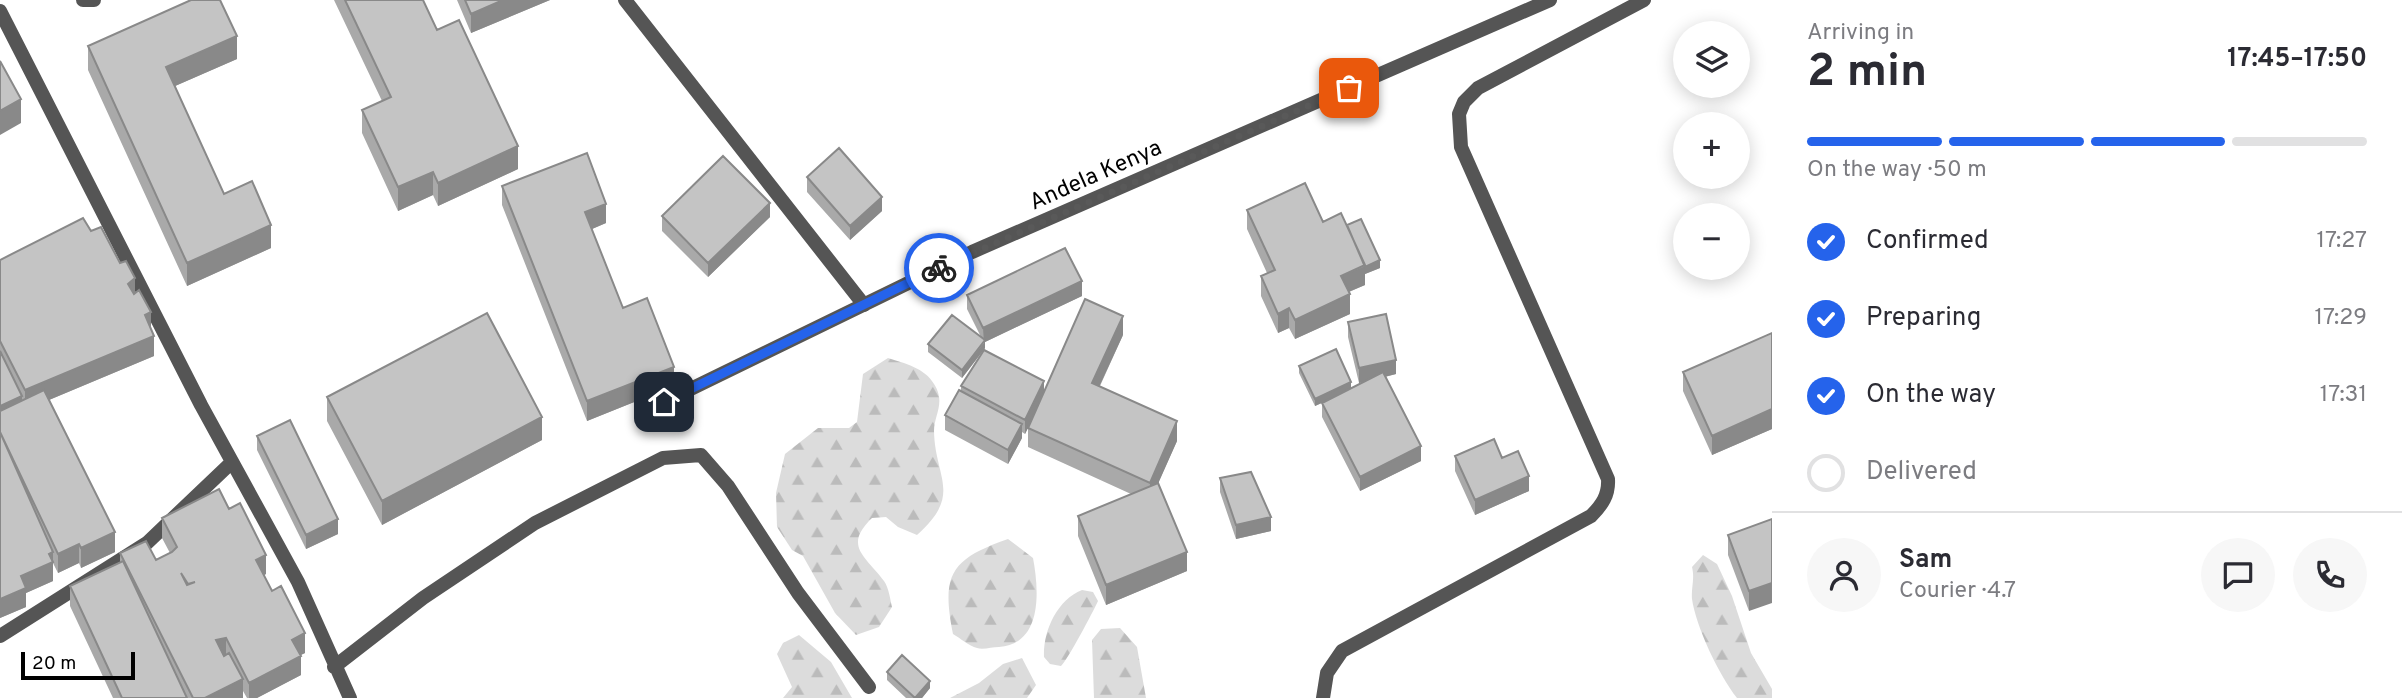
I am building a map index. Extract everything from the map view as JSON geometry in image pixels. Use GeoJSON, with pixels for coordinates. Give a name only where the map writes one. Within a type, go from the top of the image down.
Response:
{"type":"FeatureCollection","features":[{"type":"Feature","properties":{"kind":"street"},"geometry":{"type":"LineString","coordinates":[[83,0],[94,0]]}},
{"type":"Feature","properties":{"kind":"street"},"geometry":{"type":"LineString","coordinates":[[625,0],[864,305]]}},
{"type":"Feature","properties":{"kind":"street","name":"Andela Kenya"},"geometry":{"type":"LineString","coordinates":[[664,402],[972,252],[1550,0]]}},
{"type":"Feature","properties":{"kind":"street"},"geometry":{"type":"LineString","coordinates":[[1323,698],[1331,663],[1342,651],[1591,516],[1605,499],[1609,490],[1608,479],[1482,200],[1461,147],[1459,114],[1478,88],[1644,0]]}},
{"type":"Feature","properties":{"kind":"street"},"geometry":{"type":"LineString","coordinates":[[0,11],[232,462],[298,582],[350,698]]}},
{"type":"Feature","properties":{"kind":"street"},"geometry":{"type":"LineString","coordinates":[[334,667],[423,598],[535,523],[663,458],[701,455],[715,469],[798,593],[869,687]]}},
{"type":"Feature","properties":{"kind":"street"},"geometry":{"type":"LineString","coordinates":[[0,636],[147,543],[232,462]]}},
{"type":"Feature","properties":{"kind":"green space"},"geometry":{"type":"Polygon","coordinates":[[[888,358],[920,370],[930,378],[937,391],[939,403],[934,431],[943,497],[931,521],[917,535],[898,527],[886,517],[872,518],[863,528],[859,536],[860,551],[886,584],[892,607],[879,627],[856,635],[835,613],[803,556],[792,550],[777,527],[776,493],[785,454],[818,428],[849,428],[857,422],[863,374],[888,358]]]}},
{"type":"Feature","properties":{"kind":"green space"},"geometry":{"type":"Polygon","coordinates":[[[1008,539],[1033,558],[1035,613],[1024,636],[1013,644],[977,648],[953,634],[950,583],[962,562],[989,546],[1008,539]]]}},
{"type":"Feature","properties":{"kind":"green space"},"geometry":{"type":"Polygon","coordinates":[[[1703,555],[1717,564],[1732,596],[1751,653],[1772,689],[1772,698],[1737,698],[1709,650],[1692,599],[1692,567],[1703,555]]]}},
{"type":"Feature","properties":{"kind":"green space"},"geometry":{"type":"Polygon","coordinates":[[[1082,590],[1093,592],[1098,601],[1061,666],[1050,664],[1044,657],[1049,627],[1065,601],[1082,590]]]}},
{"type":"Feature","properties":{"kind":"green space"},"geometry":{"type":"Polygon","coordinates":[[[1120,628],[1137,647],[1146,698],[1094,698],[1092,640],[1101,629],[1120,628]]]}},
{"type":"Feature","properties":{"kind":"green space"},"geometry":{"type":"Polygon","coordinates":[[[799,635],[831,662],[852,698],[783,698],[792,687],[777,654],[783,643],[799,635]]]}},
{"type":"Feature","properties":{"kind":"green space"},"geometry":{"type":"Polygon","coordinates":[[[1022,658],[1036,685],[1027,698],[950,698],[979,683],[1003,664],[1022,658]]]}},
{"type":"Feature","properties":{"kind":"building"},"geometry":{"type":"Polygon","coordinates":[[[191,0],[220,0],[237,36],[166,67],[224,194],[252,181],[271,225],[187,263],[88,46],[191,0]]]}},
{"type":"Feature","properties":{"kind":"building"},"geometry":{"type":"Polygon","coordinates":[[[345,0],[423,0],[437,30],[459,20],[518,146],[438,183],[433,172],[398,187],[362,110],[391,97],[345,0]]]}},
{"type":"Feature","properties":{"kind":"building"},"geometry":{"type":"Polygon","coordinates":[[[465,0],[503,0],[471,14],[465,0]]]}},
{"type":"Feature","properties":{"kind":"building"},"geometry":{"type":"Polygon","coordinates":[[[0,61],[21,99],[0,111],[0,61]]]}},
{"type":"Feature","properties":{"kind":"building"},"geometry":{"type":"Polygon","coordinates":[[[839,148],[882,197],[850,226],[807,177],[839,148]]]}},
{"type":"Feature","properties":{"kind":"building"},"geometry":{"type":"Polygon","coordinates":[[[587,153],[606,204],[585,212],[623,308],[647,298],[674,367],[587,401],[502,186],[587,153]]]}},
{"type":"Feature","properties":{"kind":"building"},"geometry":{"type":"Polygon","coordinates":[[[723,156],[770,203],[708,263],[662,216],[723,156]]]}},
{"type":"Feature","properties":{"kind":"building"},"geometry":{"type":"Polygon","coordinates":[[[1305,183],[1323,222],[1341,213],[1365,265],[1341,276],[1350,294],[1295,320],[1289,308],[1278,314],[1261,276],[1275,270],[1247,210],[1305,183]]]}},
{"type":"Feature","properties":{"kind":"building"},"geometry":{"type":"Polygon","coordinates":[[[83,218],[91,231],[101,227],[120,263],[126,261],[135,278],[128,284],[134,294],[139,290],[151,312],[145,315],[154,336],[25,390],[0,341],[0,260],[83,218]]]}},
{"type":"Feature","properties":{"kind":"building"},"geometry":{"type":"Polygon","coordinates":[[[1361,219],[1380,260],[1365,267],[1347,225],[1361,219]]]}},
{"type":"Feature","properties":{"kind":"building"},"geometry":{"type":"Polygon","coordinates":[[[1065,248],[1082,281],[983,328],[967,295],[1065,248]]]}},
{"type":"Feature","properties":{"kind":"building"},"geometry":{"type":"Polygon","coordinates":[[[1085,299],[1123,316],[1092,383],[1177,421],[1150,483],[1028,428],[1085,299]]]}},
{"type":"Feature","properties":{"kind":"building"},"geometry":{"type":"Polygon","coordinates":[[[487,313],[542,417],[382,501],[327,397],[487,313]]]}},
{"type":"Feature","properties":{"kind":"building"},"geometry":{"type":"Polygon","coordinates":[[[1386,314],[1396,360],[1359,368],[1348,322],[1386,314]]]}},
{"type":"Feature","properties":{"kind":"building"},"geometry":{"type":"Polygon","coordinates":[[[952,315],[985,340],[962,370],[928,344],[952,315]]]}},
{"type":"Feature","properties":{"kind":"building"},"geometry":{"type":"Polygon","coordinates":[[[1772,333],[1772,409],[1712,436],[1683,372],[1772,333]]]}},
{"type":"Feature","properties":{"kind":"building"},"geometry":{"type":"Polygon","coordinates":[[[1336,349],[1351,382],[1315,399],[1299,366],[1336,349]]]}},
{"type":"Feature","properties":{"kind":"building"},"geometry":{"type":"Polygon","coordinates":[[[984,350],[1044,381],[1025,420],[961,386],[984,350]]]}},
{"type":"Feature","properties":{"kind":"building"},"geometry":{"type":"Polygon","coordinates":[[[0,351],[22,396],[0,406],[0,351]]]}},
{"type":"Feature","properties":{"kind":"building"},"geometry":{"type":"Polygon","coordinates":[[[1383,372],[1421,446],[1360,477],[1322,403],[1383,372]]]}},
{"type":"Feature","properties":{"kind":"building"},"geometry":{"type":"Polygon","coordinates":[[[44,390],[115,532],[81,548],[79,544],[58,554],[0,432],[0,411],[44,390]]]}},
{"type":"Feature","properties":{"kind":"building"},"geometry":{"type":"Polygon","coordinates":[[[959,390],[1022,424],[1008,450],[945,415],[959,390]]]}},
{"type":"Feature","properties":{"kind":"building"},"geometry":{"type":"Polygon","coordinates":[[[290,420],[338,519],[306,535],[257,436],[290,420]]]}},
{"type":"Feature","properties":{"kind":"building"},"geometry":{"type":"Polygon","coordinates":[[[0,432],[53,552],[49,554],[53,562],[21,576],[26,588],[0,599],[0,432]]]}},
{"type":"Feature","properties":{"kind":"building"},"geometry":{"type":"Polygon","coordinates":[[[1494,439],[1502,458],[1518,451],[1529,476],[1475,500],[1455,456],[1494,439]]]}},
{"type":"Feature","properties":{"kind":"building"},"geometry":{"type":"Polygon","coordinates":[[[1251,472],[1271,517],[1236,525],[1220,478],[1251,472]]]}},
{"type":"Feature","properties":{"kind":"building"},"geometry":{"type":"Polygon","coordinates":[[[1158,483],[1187,552],[1106,585],[1078,516],[1158,483]]]}},
{"type":"Feature","properties":{"kind":"building"},"geometry":{"type":"Polygon","coordinates":[[[219,489],[229,509],[240,503],[266,555],[256,560],[272,591],[281,586],[305,633],[292,640],[301,656],[249,683],[226,638],[216,640],[224,656],[229,653],[243,679],[205,698],[193,698],[120,553],[146,541],[156,560],[172,552],[177,547],[162,518],[219,489]]]}},
{"type":"Feature","properties":{"kind":"building"},"geometry":{"type":"Polygon","coordinates":[[[1772,519],[1772,583],[1749,591],[1728,535],[1772,519]]]}},
{"type":"Feature","properties":{"kind":"building"},"geometry":{"type":"Polygon","coordinates":[[[123,561],[187,698],[122,698],[70,586],[123,561]]]}},
{"type":"Feature","properties":{"kind":"building"},"geometry":{"type":"Polygon","coordinates":[[[902,655],[930,681],[915,698],[887,672],[902,655]]]}},
{"type":"Feature","properties":{"kind":"way so far"},"geometry":{"type":"LineString","coordinates":[[939,268],[1349,88]]}},
{"type":"Feature","properties":{"kind":"route"},"geometry":{"type":"LineString","coordinates":[[664,402],[939,268]]}}]}
